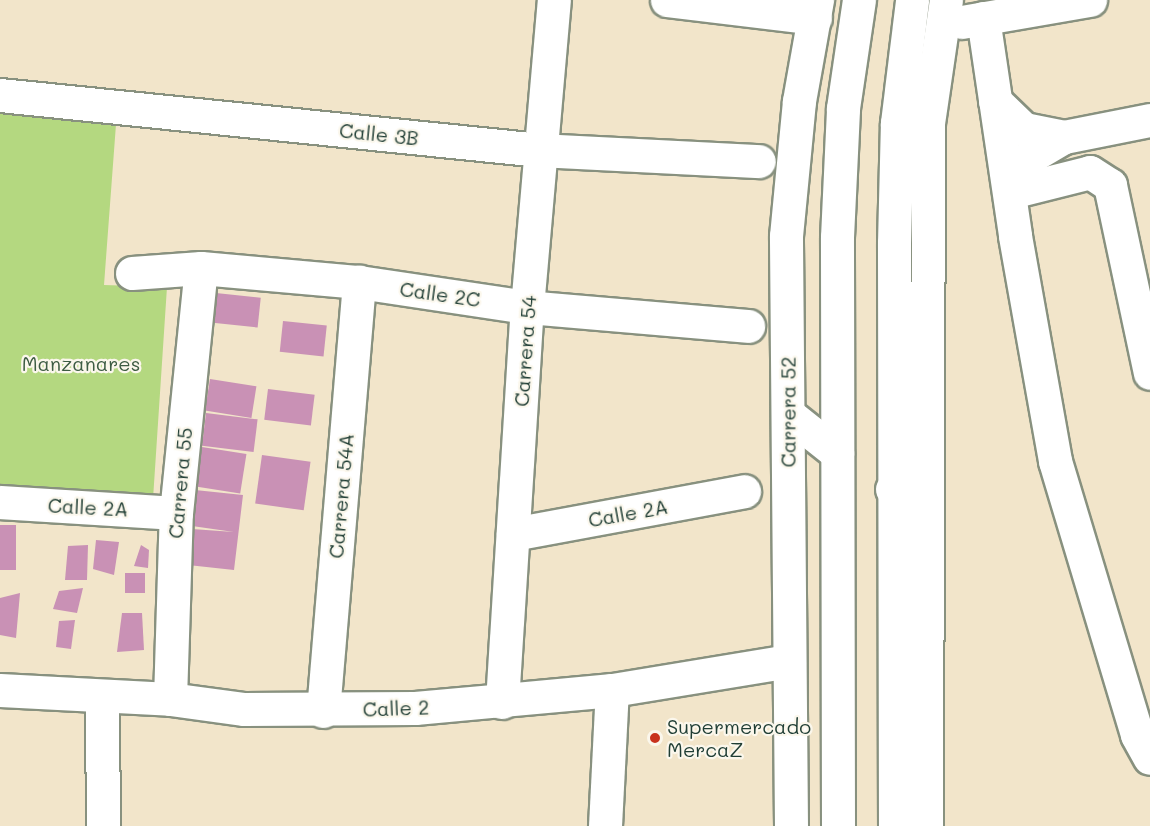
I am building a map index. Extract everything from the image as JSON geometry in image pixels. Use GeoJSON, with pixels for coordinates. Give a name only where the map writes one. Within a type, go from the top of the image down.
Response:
{"type":"FeatureCollection","features":[{"type":"Feature","properties":{"kind":"street","name":"Carrera 54"},"geometry":{"type":"LineString","coordinates":[[502,702],[527,307],[554,0]]}},
{"type":"Feature","properties":{"kind":"street"},"geometry":{"type":"LineString","coordinates":[[667,0],[816,9]]}},
{"type":"Feature","properties":{"kind":"street"},"geometry":{"type":"LineString","coordinates":[[838,826],[837,237],[842,120],[859,0]]}},
{"type":"Feature","properties":{"kind":"street"},"geometry":{"type":"LineString","coordinates":[[895,826],[892,489],[897,123],[912,0]]}},
{"type":"Feature","properties":{"kind":"street"},"geometry":{"type":"LineString","coordinates":[[926,826],[927,123],[945,12],[983,18],[1090,0]]}},
{"type":"Feature","properties":{"kind":"street","name":"Carrera 52"},"geometry":{"type":"LineString","coordinates":[[791,826],[786,236],[799,101],[816,9]]}},
{"type":"Feature","properties":{"kind":"street"},"geometry":{"type":"LineString","coordinates":[[983,18],[1009,182],[1015,236],[1055,461],[1137,735],[1150,758]]}},
{"type":"Feature","properties":{"kind":"street","name":"Calle 3B"},"geometry":{"type":"LineString","coordinates":[[0,95],[540,150],[759,161]]}},
{"type":"Feature","properties":{"kind":"street"},"geometry":{"type":"LineString","coordinates":[[995,101],[1024,129],[1064,137],[1150,122]]}},
{"type":"Feature","properties":{"kind":"street"},"geometry":{"type":"LineString","coordinates":[[1009,182],[1064,137]]}},
{"type":"Feature","properties":{"kind":"street"},"geometry":{"type":"LineString","coordinates":[[1009,182],[1090,172],[1110,185],[1150,373]]}},
{"type":"Feature","properties":{"kind":"street","name":"Calle 2C"},"geometry":{"type":"LineString","coordinates":[[132,273],[201,268],[359,282],[527,307],[748,326]]}},
{"type":"Feature","properties":{"kind":"street","name":"Carrera 55"},"geometry":{"type":"LineString","coordinates":[[170,699],[176,513],[201,268]]}},
{"type":"Feature","properties":{"kind":"street","name":"Carrera 54A"},"geometry":{"type":"LineString","coordinates":[[322,711],[359,282]]}},
{"type":"Feature","properties":{"kind":"street"},"geometry":{"type":"LineString","coordinates":[[788,414],[837,453]]}},
{"type":"Feature","properties":{"kind":"street"},"geometry":{"type":"LineString","coordinates":[[892,489],[926,467]]}},
{"type":"Feature","properties":{"kind":"street","name":"Calle 2A"},"geometry":{"type":"LineString","coordinates":[[513,534],[744,491]]}},
{"type":"Feature","properties":{"kind":"street","name":"Calle 2A"},"geometry":{"type":"LineString","coordinates":[[0,502],[176,513]]}},
{"type":"Feature","properties":{"kind":"street","name":"Calle 2"},"geometry":{"type":"LineString","coordinates":[[0,690],[102,698],[170,699],[244,709],[322,711],[502,702],[612,690],[789,661]]}},
{"type":"Feature","properties":{"kind":"street"},"geometry":{"type":"LineString","coordinates":[[604,826],[612,690]]}},
{"type":"Feature","properties":{"kind":"street"},"geometry":{"type":"LineString","coordinates":[[102,698],[103,826]]}},
{"type":"Feature","properties":{"kind":"green space","name":"Manzanares"},"geometry":{"type":"Polygon","coordinates":[[[0,101],[117,111],[104,285],[167,287],[153,499],[0,488],[0,101]]]}},
{"type":"Feature","properties":{"kind":"building"},"geometry":{"type":"Polygon","coordinates":[[[216,293],[261,298],[258,328],[213,323],[216,293]]]}},
{"type":"Feature","properties":{"kind":"building"},"geometry":{"type":"Polygon","coordinates":[[[283,321],[327,326],[324,356],[280,352],[283,321]]]}},
{"type":"Feature","properties":{"kind":"building"},"geometry":{"type":"Polygon","coordinates":[[[210,379],[256,386],[251,418],[205,411],[210,379]]]}},
{"type":"Feature","properties":{"kind":"building"},"geometry":{"type":"Polygon","coordinates":[[[268,389],[315,395],[311,425],[264,420],[268,389]]]}},
{"type":"Feature","properties":{"kind":"building"},"geometry":{"type":"Polygon","coordinates":[[[206,413],[258,419],[254,452],[202,446],[206,413]]]}},
{"type":"Feature","properties":{"kind":"building"},"geometry":{"type":"Polygon","coordinates":[[[202,447],[246,454],[240,494],[196,487],[202,447]]]}},
{"type":"Feature","properties":{"kind":"building"},"geometry":{"type":"Polygon","coordinates":[[[262,455],[311,462],[304,510],[255,504],[262,455]]]}},
{"type":"Feature","properties":{"kind":"building"},"geometry":{"type":"Polygon","coordinates":[[[195,490],[243,495],[234,570],[188,565],[192,529],[234,532],[192,526],[195,490]]]}},
{"type":"Feature","properties":{"kind":"building"},"geometry":{"type":"Polygon","coordinates":[[[0,525],[16,525],[16,570],[0,570],[0,525]]]}},
{"type":"Feature","properties":{"kind":"building"},"geometry":{"type":"Polygon","coordinates":[[[96,540],[119,542],[114,575],[93,569],[96,540]]]}},
{"type":"Feature","properties":{"kind":"building"},"geometry":{"type":"Polygon","coordinates":[[[88,545],[87,580],[65,580],[68,546],[88,545]]]}},
{"type":"Feature","properties":{"kind":"building"},"geometry":{"type":"Polygon","coordinates":[[[141,545],[149,550],[148,568],[134,566],[141,545]]]}},
{"type":"Feature","properties":{"kind":"building"},"geometry":{"type":"Polygon","coordinates":[[[125,573],[145,573],[145,593],[125,593],[125,573]]]}},
{"type":"Feature","properties":{"kind":"building"},"geometry":{"type":"Polygon","coordinates":[[[83,588],[77,613],[53,609],[59,591],[83,588]]]}},
{"type":"Feature","properties":{"kind":"building"},"geometry":{"type":"Polygon","coordinates":[[[20,593],[16,638],[0,635],[0,598],[20,593]]]}},
{"type":"Feature","properties":{"kind":"building"},"geometry":{"type":"Polygon","coordinates":[[[122,613],[142,613],[144,650],[117,652],[122,613]]]}},
{"type":"Feature","properties":{"kind":"building"},"geometry":{"type":"Polygon","coordinates":[[[75,620],[71,649],[56,647],[59,621],[75,620]]]}},
{"type":"Feature","properties":{"kind":"place","name":"Supermercado MercaZ"},"geometry":{"type":"Point","coordinates":[655,738]}}]}
